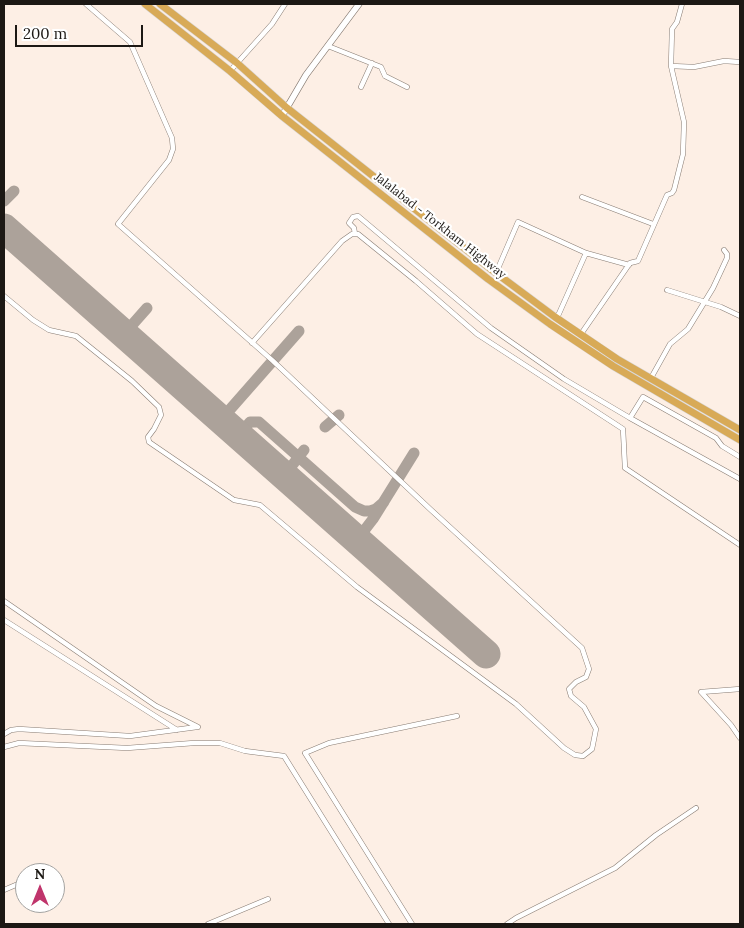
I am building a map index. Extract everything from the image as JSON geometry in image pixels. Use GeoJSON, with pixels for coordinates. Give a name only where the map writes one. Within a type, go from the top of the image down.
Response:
{"type":"FeatureCollection","features":[{"type":"Feature","properties":{"kind":"highway","name":"Jalalabad - Torkham Highway"},"geometry":{"type":"LineString","coordinates":[[145,4],[230,71],[282,116],[488,279],[550,324],[613,366],[740,440]]}},
{"type":"Feature","properties":{"kind":"highway","name":"Jalalabad - Torkham Highway"},"geometry":{"type":"LineString","coordinates":[[160,4],[237,63],[287,108],[496,273],[557,318],[617,358],[740,430]]}},
{"type":"Feature","properties":{"kind":"street"},"geometry":{"type":"LineString","coordinates":[[4,296],[33,320],[49,330],[76,336],[132,381],[159,407],[161,415],[148,438],[149,442],[234,500],[260,505],[357,587],[516,704],[564,748],[575,755],[584,756],[592,749],[596,729],[584,707],[571,696],[569,689],[576,682],[586,677],[589,669],[582,648],[252,343],[118,224],[168,160],[172,149],[172,138],[130,42],[86,4]]}},
{"type":"Feature","properties":{"kind":"street"},"geometry":{"type":"LineString","coordinates":[[230,71],[272,24],[286,4]]}},
{"type":"Feature","properties":{"kind":"street"},"geometry":{"type":"LineString","coordinates":[[282,116],[306,75],[359,4]]}},
{"type":"Feature","properties":{"kind":"street"},"geometry":{"type":"LineString","coordinates":[[580,334],[630,263],[638,261],[667,195],[674,190],[683,154],[684,122],[671,66],[672,29],[677,22],[682,4]]}},
{"type":"Feature","properties":{"kind":"street"},"geometry":{"type":"LineString","coordinates":[[328,46],[381,67],[385,76],[407,87]]}},
{"type":"Feature","properties":{"kind":"street"},"geometry":{"type":"LineString","coordinates":[[671,66],[694,67],[724,61],[740,62]]}},
{"type":"Feature","properties":{"kind":"street"},"geometry":{"type":"LineString","coordinates":[[362,86],[372,63]]}},
{"type":"Feature","properties":{"kind":"street"},"geometry":{"type":"LineString","coordinates":[[582,197],[653,224]]}},
{"type":"Feature","properties":{"kind":"street"},"geometry":{"type":"LineString","coordinates":[[355,234],[354,228],[349,223],[352,217],[358,216],[491,328],[564,379],[740,479]]}},
{"type":"Feature","properties":{"kind":"street"},"geometry":{"type":"LineString","coordinates":[[496,273],[518,222],[586,252],[629,265]]}},
{"type":"Feature","properties":{"kind":"street"},"geometry":{"type":"LineString","coordinates":[[252,343],[342,241],[355,234],[372,244],[477,334],[623,430],[625,468],[740,545]]}},
{"type":"Feature","properties":{"kind":"street"},"geometry":{"type":"LineString","coordinates":[[651,378],[670,344],[688,329],[705,302],[727,258],[724,250]]}},
{"type":"Feature","properties":{"kind":"street"},"geometry":{"type":"LineString","coordinates":[[557,318],[586,252]]}},
{"type":"Feature","properties":{"kind":"street"},"geometry":{"type":"LineString","coordinates":[[667,290],[721,306],[740,316]]}},
{"type":"Feature","properties":{"kind":"street"},"geometry":{"type":"LineString","coordinates":[[630,418],[643,397],[716,438],[722,446],[740,457]]}},
{"type":"Feature","properties":{"kind":"street"},"geometry":{"type":"LineString","coordinates":[[4,601],[156,706],[198,727],[130,736],[19,729],[11,730],[4,734]]}},
{"type":"Feature","properties":{"kind":"street"},"geometry":{"type":"LineString","coordinates":[[4,620],[177,730]]}},
{"type":"Feature","properties":{"kind":"street"},"geometry":{"type":"LineString","coordinates":[[740,689],[701,692],[740,738]]}},
{"type":"Feature","properties":{"kind":"street"},"geometry":{"type":"LineString","coordinates":[[412,924],[304,753],[330,743],[458,716]]}},
{"type":"Feature","properties":{"kind":"street"},"geometry":{"type":"LineString","coordinates":[[4,748],[19,743],[127,748],[220,743],[245,751],[284,756],[389,924]]}},
{"type":"Feature","properties":{"kind":"street"},"geometry":{"type":"LineString","coordinates":[[507,924],[615,868],[656,835],[696,808]]}},
{"type":"Feature","properties":{"kind":"street"},"geometry":{"type":"LineString","coordinates":[[208,924],[268,899]]}},
{"type":"Feature","properties":{"kind":"taxiway"},"geometry":{"type":"LineString","coordinates":[[4,201],[14,191]]}},
{"type":"Feature","properties":{"kind":"taxiway"},"geometry":{"type":"LineString","coordinates":[[4,227],[8,232]]}},
{"type":"Feature","properties":{"kind":"taxiway"},"geometry":{"type":"LineString","coordinates":[[110,322],[121,328],[127,328],[147,308]]}},
{"type":"Feature","properties":{"kind":"taxiway"},"geometry":{"type":"LineString","coordinates":[[132,325],[130,335],[142,350]]}},
{"type":"Feature","properties":{"kind":"taxiway"},"geometry":{"type":"LineString","coordinates":[[212,413],[220,416],[226,414],[299,331]]}},
{"type":"Feature","properties":{"kind":"taxiway"},"geometry":{"type":"LineString","coordinates":[[325,427],[339,415]]}},
{"type":"Feature","properties":{"kind":"taxiway"},"geometry":{"type":"LineString","coordinates":[[238,436],[250,422],[259,422],[355,507],[364,511],[370,511],[376,509],[384,502]]}},
{"type":"Feature","properties":{"kind":"taxiway"},"geometry":{"type":"LineString","coordinates":[[279,472],[287,472],[304,450]]}},
{"type":"Feature","properties":{"kind":"taxiway"},"geometry":{"type":"LineString","coordinates":[[352,537],[360,536],[373,519],[414,453]]}},
{"type":"Feature","properties":{"kind":"taxiway"},"geometry":{"type":"LineString","coordinates":[[287,472],[287,478],[292,483]]}},
{"type":"Feature","properties":{"kind":"taxiway"},"geometry":{"type":"LineString","coordinates":[[361,534],[360,540],[363,547]]}},
{"type":"Feature","properties":{"kind":"runway"},"geometry":{"type":"LineString","coordinates":[[4,228],[486,654]]}}]}
